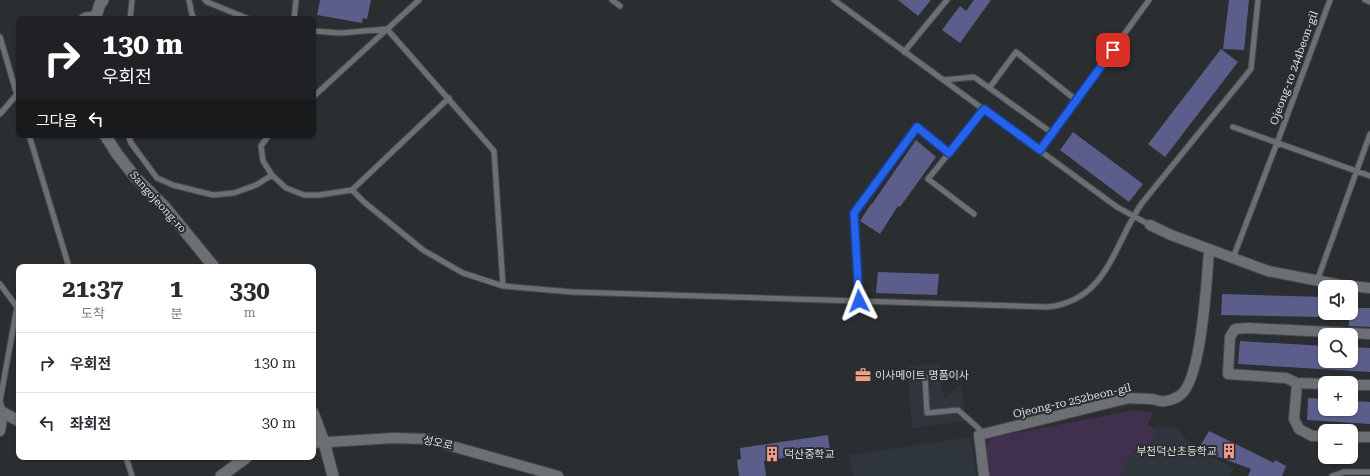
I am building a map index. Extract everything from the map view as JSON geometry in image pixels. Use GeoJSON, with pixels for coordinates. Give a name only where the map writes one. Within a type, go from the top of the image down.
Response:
{"type":"FeatureCollection","features":[{"type":"Feature","properties":{"kind":"street"},"geometry":{"type":"LineString","coordinates":[[95,16],[103,0]]}},
{"type":"Feature","properties":{"kind":"street","name":"Sangojeong-ro"},"geometry":{"type":"LineString","coordinates":[[107,138],[134,177],[165,207],[212,264]]}},
{"type":"Feature","properties":{"kind":"street"},"geometry":{"type":"LineString","coordinates":[[1150,225],[1171,235],[1268,271],[1317,281],[1370,288]]}},
{"type":"Feature","properties":{"kind":"street","name":"Ojeong-ro 252beon-gil"},"geometry":{"type":"LineString","coordinates":[[985,434],[1129,398],[1150,399],[1164,402],[1180,395],[1187,387],[1193,373],[1199,344],[1205,304],[1209,249]]}},
{"type":"Feature","properties":{"kind":"street"},"geometry":{"type":"LineString","coordinates":[[1318,384],[1298,384],[1286,378],[1228,374],[1230,337],[1235,329],[1248,328],[1370,334]]}},
{"type":"Feature","properties":{"kind":"street"},"geometry":{"type":"LineString","coordinates":[[1298,384],[1294,418],[1299,429],[1312,436],[1318,436]]}},
{"type":"Feature","properties":{"kind":"street"},"geometry":{"type":"LineString","coordinates":[[1358,385],[1370,385]]}},
{"type":"Feature","properties":{"kind":"street"},"geometry":{"type":"LineString","coordinates":[[0,428],[2,411],[16,419]]}},
{"type":"Feature","properties":{"kind":"street"},"geometry":{"type":"LineString","coordinates":[[316,428],[319,443],[333,476]]}},
{"type":"Feature","properties":{"kind":"street"},"geometry":{"type":"LineString","coordinates":[[984,476],[979,435],[985,434]]}},
{"type":"Feature","properties":{"kind":"street"},"geometry":{"type":"LineString","coordinates":[[1358,437],[1370,437]]}},
{"type":"Feature","properties":{"kind":"street","name":"성오로"},"geometry":{"type":"LineString","coordinates":[[319,443],[393,438],[427,439],[558,476]]}},
{"type":"Feature","properties":{"kind":"street"},"geometry":{"type":"LineString","coordinates":[[222,476],[243,460]]}},
{"type":"Feature","properties":{"kind":"lane"},"geometry":{"type":"LineString","coordinates":[[130,16],[132,0]]}},
{"type":"Feature","properties":{"kind":"lane"},"geometry":{"type":"LineString","coordinates":[[189,0],[193,16]]}},
{"type":"Feature","properties":{"kind":"lane"},"geometry":{"type":"LineString","coordinates":[[205,0],[242,16]]}},
{"type":"Feature","properties":{"kind":"lane"},"geometry":{"type":"LineString","coordinates":[[294,16],[296,0]]}},
{"type":"Feature","properties":{"kind":"lane"},"geometry":{"type":"LineString","coordinates":[[316,94],[419,0]]}},
{"type":"Feature","properties":{"kind":"lane"},"geometry":{"type":"LineString","coordinates":[[612,0],[620,6]]}},
{"type":"Feature","properties":{"kind":"lane"},"geometry":{"type":"LineString","coordinates":[[834,0],[1117,207],[1150,225]]}},
{"type":"Feature","properties":{"kind":"lane"},"geometry":{"type":"LineString","coordinates":[[904,52],[947,0]]}},
{"type":"Feature","properties":{"kind":"lane"},"geometry":{"type":"LineString","coordinates":[[1040,150],[1149,0]]}},
{"type":"Feature","properties":{"kind":"lane"},"geometry":{"type":"LineString","coordinates":[[352,190],[364,202],[423,250],[463,273],[503,286],[572,292],[1048,307],[1060,306],[1079,298],[1098,281],[1114,256],[1133,216],[1251,70],[1258,0]]}},
{"type":"Feature","properties":{"kind":"lane","name":"Ojeong-ro 244beon-gil"},"geometry":{"type":"LineString","coordinates":[[1277,143],[1330,0]]}},
{"type":"Feature","properties":{"kind":"lane"},"geometry":{"type":"LineString","coordinates":[[1365,0],[1370,2]]}},
{"type":"Feature","properties":{"kind":"lane"},"geometry":{"type":"LineString","coordinates":[[84,16],[95,16]]}},
{"type":"Feature","properties":{"kind":"lane"},"geometry":{"type":"LineString","coordinates":[[316,31],[341,33],[387,29]]}},
{"type":"Feature","properties":{"kind":"lane"},"geometry":{"type":"LineString","coordinates":[[387,29],[494,151],[503,286]]}},
{"type":"Feature","properties":{"kind":"lane"},"geometry":{"type":"LineString","coordinates":[[0,37],[16,87]]}},
{"type":"Feature","properties":{"kind":"lane"},"geometry":{"type":"LineString","coordinates":[[990,87],[1016,52],[1076,100]]}},
{"type":"Feature","properties":{"kind":"lane"},"geometry":{"type":"LineString","coordinates":[[944,80],[974,77],[990,87],[1052,133]]}},
{"type":"Feature","properties":{"kind":"lane"},"geometry":{"type":"LineString","coordinates":[[0,114],[16,95]]}},
{"type":"Feature","properties":{"kind":"lane"},"geometry":{"type":"LineString","coordinates":[[267,138],[261,146],[263,161],[272,175],[286,188],[304,195],[319,195],[352,190],[449,98]]}},
{"type":"Feature","properties":{"kind":"lane"},"geometry":{"type":"LineString","coordinates":[[974,214],[928,179],[984,109]]}},
{"type":"Feature","properties":{"kind":"lane"},"geometry":{"type":"LineString","coordinates":[[859,301],[854,213],[917,127],[949,153]]}},
{"type":"Feature","properties":{"kind":"lane"},"geometry":{"type":"LineString","coordinates":[[1233,127],[1370,176]]}},
{"type":"Feature","properties":{"kind":"lane"},"geometry":{"type":"LineString","coordinates":[[1317,281],[1370,134]]}},
{"type":"Feature","properties":{"kind":"lane"},"geometry":{"type":"LineString","coordinates":[[30,138],[68,264]]}},
{"type":"Feature","properties":{"kind":"lane"},"geometry":{"type":"LineString","coordinates":[[129,138],[131,143],[157,178],[173,185],[213,194],[234,193],[256,185],[272,175]]}},
{"type":"Feature","properties":{"kind":"lane"},"geometry":{"type":"LineString","coordinates":[[1233,258],[1277,143]]}},
{"type":"Feature","properties":{"kind":"lane"},"geometry":{"type":"LineString","coordinates":[[0,284],[16,304]]}},
{"type":"Feature","properties":{"kind":"lane"},"geometry":{"type":"LineString","coordinates":[[2,411],[0,401],[16,317]]}},
{"type":"Feature","properties":{"kind":"lane"},"geometry":{"type":"LineString","coordinates":[[925,377],[927,413],[958,410],[985,434]]}},
{"type":"Feature","properties":{"kind":"lane"},"geometry":{"type":"LineString","coordinates":[[127,460],[132,476]]}},
{"type":"Feature","properties":{"kind":"lane"},"geometry":{"type":"LineString","coordinates":[[1332,476],[1344,472],[1370,472]]}},
{"type":"Feature","properties":{"kind":"shaded area"},"geometry":{"type":"Polygon","coordinates":[[[940,364],[941,389],[945,398],[961,384],[966,421],[915,428],[912,427],[907,366],[940,364]]]}},
{"type":"Feature","properties":{"kind":"shaded area"},"geometry":{"type":"Polygon","coordinates":[[[1133,410],[1153,413],[1147,425],[1158,429],[1142,459],[1131,455],[1120,476],[989,476],[986,447],[989,441],[995,437],[1133,410]]]}},
{"type":"Feature","properties":{"kind":"shaded area"},"geometry":{"type":"Polygon","coordinates":[[[1159,426],[1178,429],[1195,449],[1234,468],[1230,476],[1117,476],[1128,453],[1143,459],[1159,426]]]}},
{"type":"Feature","properties":{"kind":"shaded area"},"geometry":{"type":"Polygon","coordinates":[[[971,437],[976,476],[853,476],[849,455],[971,437]]]}},
{"type":"Feature","properties":{"kind":"building"},"geometry":{"type":"Polygon","coordinates":[[[320,0],[371,0],[367,19],[363,18],[362,23],[317,15],[320,0]]]}},
{"type":"Feature","properties":{"kind":"building"},"geometry":{"type":"Polygon","coordinates":[[[898,0],[931,0],[918,16],[898,0]]]}},
{"type":"Feature","properties":{"kind":"building"},"geometry":{"type":"Polygon","coordinates":[[[974,0],[991,0],[960,43],[942,30],[960,6],[966,11],[974,0]]]}},
{"type":"Feature","properties":{"kind":"building"},"geometry":{"type":"Polygon","coordinates":[[[1229,0],[1249,0],[1244,50],[1223,49],[1229,0]]]}},
{"type":"Feature","properties":{"kind":"building"},"geometry":{"type":"Polygon","coordinates":[[[1221,49],[1238,62],[1165,157],[1148,144],[1221,49]]]}},
{"type":"Feature","properties":{"kind":"building"},"geometry":{"type":"Polygon","coordinates":[[[1073,132],[1143,184],[1129,202],[1060,150],[1073,132]]]}},
{"type":"Feature","properties":{"kind":"building"},"geometry":{"type":"Polygon","coordinates":[[[916,140],[936,157],[900,207],[898,206],[880,234],[860,221],[916,140]]]}},
{"type":"Feature","properties":{"kind":"building"},"geometry":{"type":"Polygon","coordinates":[[[878,272],[939,274],[937,295],[876,293],[878,272]]]}},
{"type":"Feature","properties":{"kind":"building"},"geometry":{"type":"Polygon","coordinates":[[[1222,294],[1318,297],[1318,317],[1221,315],[1222,294]]]}},
{"type":"Feature","properties":{"kind":"building"},"geometry":{"type":"Polygon","coordinates":[[[1358,308],[1370,308],[1370,327],[1349,326],[1349,320],[1358,320],[1358,308]]]}},
{"type":"Feature","properties":{"kind":"building"},"geometry":{"type":"Polygon","coordinates":[[[1240,341],[1318,346],[1318,368],[1358,368],[1358,347],[1370,348],[1370,372],[1238,364],[1240,341]]]}},
{"type":"Feature","properties":{"kind":"building"},"geometry":{"type":"Polygon","coordinates":[[[1308,398],[1318,399],[1318,416],[1358,416],[1358,401],[1370,402],[1370,424],[1307,420],[1308,398]]]}},
{"type":"Feature","properties":{"kind":"building","name":"부천덕산초등학교"},"geometry":{"type":"Polygon","coordinates":[[[1209,431],[1274,463],[1275,460],[1286,466],[1282,476],[1248,476],[1251,469],[1216,456],[1200,446],[1209,431]]]}},
{"type":"Feature","properties":{"kind":"building","name":"덕산중학교"},"geometry":{"type":"Polygon","coordinates":[[[828,435],[830,450],[764,461],[766,476],[739,476],[737,460],[741,459],[740,448],[828,435]]]}},
{"type":"Feature","properties":{"kind":"place","name":"이사메이트 명품이사"},"geometry":{"type":"Point","coordinates":[863,375]}},
{"type":"Feature","properties":{"kind":"place","name":"부천덕산초등학교"},"geometry":{"type":"Point","coordinates":[1229,451]}},
{"type":"Feature","properties":{"kind":"place","name":"덕산중학교"},"geometry":{"type":"Point","coordinates":[772,454]}},
{"type":"Feature","properties":{"kind":"route"},"geometry":{"type":"LineString","coordinates":[[859,301],[854,213],[917,127],[949,153],[984,109],[1040,150],[1113,50]]}}]}
